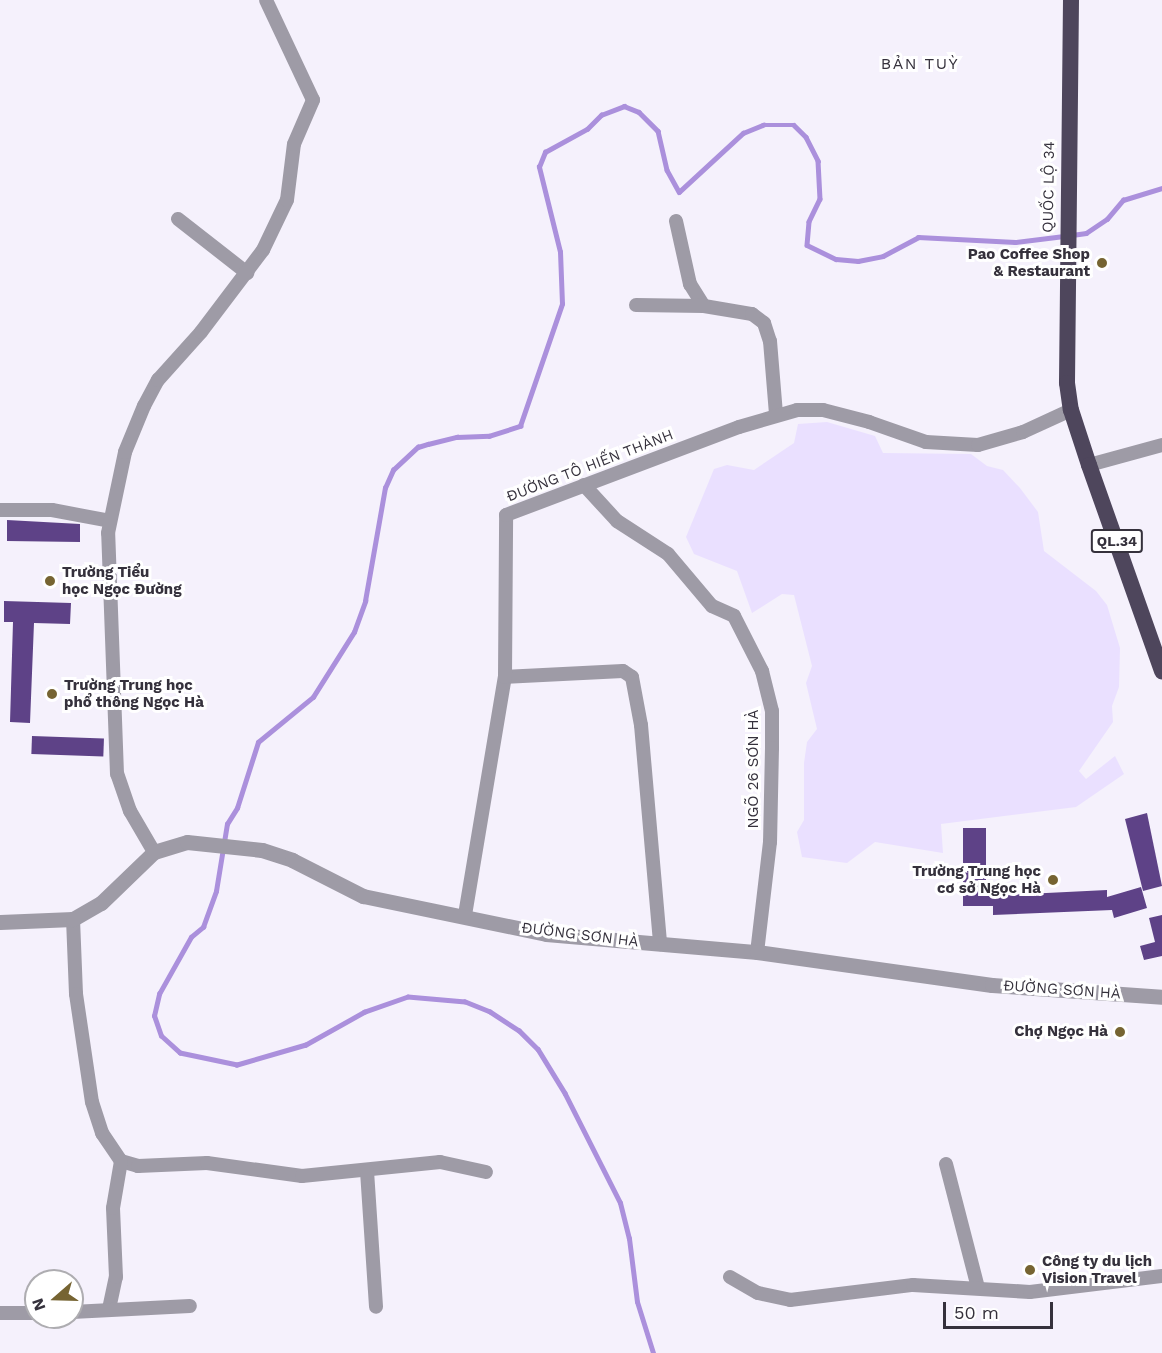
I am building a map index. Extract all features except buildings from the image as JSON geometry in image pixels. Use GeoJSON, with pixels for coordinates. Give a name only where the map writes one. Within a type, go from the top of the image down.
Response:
{"type":"FeatureCollection","features":[{"type":"Feature","properties":{"kind":"highway","name":"QUỐC LỘ 34"},"geometry":{"type":"LineString","coordinates":[[1071,0],[1066,251],[1066,355],[1071,410]]}},
{"type":"Feature","properties":{"kind":"highway","name":"QL.34"},"geometry":{"type":"LineString","coordinates":[[1071,410],[1162,671]]}},
{"type":"Feature","properties":{"kind":"street"},"geometry":{"type":"LineString","coordinates":[[154,852],[130,811],[117,774],[106,549],[125,452],[149,396],[247,273],[263,250],[287,200],[294,144],[313,100],[266,0]]}},
{"type":"Feature","properties":{"kind":"street"},"geometry":{"type":"LineString","coordinates":[[178,219],[247,273]]}},
{"type":"Feature","properties":{"kind":"street"},"geometry":{"type":"LineString","coordinates":[[676,221],[690,284],[704,306]]}},
{"type":"Feature","properties":{"kind":"street"},"geometry":{"type":"LineString","coordinates":[[636,305],[704,306],[753,314],[764,323],[770,341],[776,414]]}},
{"type":"Feature","properties":{"kind":"street","name":"ĐƯỜNG TÔ HIẾN THÀNH"},"geometry":{"type":"LineString","coordinates":[[465,915],[505,676],[506,515],[776,414],[823,410],[926,442],[978,445],[1014,435],[1071,410]]}},
{"type":"Feature","properties":{"kind":"street"},"geometry":{"type":"LineString","coordinates":[[1089,465],[1162,444]]}},
{"type":"Feature","properties":{"kind":"street","name":"NGÕ 26 SƠN HÀ"},"geometry":{"type":"LineString","coordinates":[[584,485],[616,521],[668,554],[712,606],[740,623],[762,671],[772,711],[772,748],[766,897],[757,952]]}},
{"type":"Feature","properties":{"kind":"street"},"geometry":{"type":"LineString","coordinates":[[0,510],[52,510],[110,521]]}},
{"type":"Feature","properties":{"kind":"street"},"geometry":{"type":"LineString","coordinates":[[505,676],[623,671],[632,677],[642,735],[660,944]]}},
{"type":"Feature","properties":{"kind":"street","name":"ĐƯỜNG SƠN HÀ"},"geometry":{"type":"LineString","coordinates":[[0,922],[73,919],[101,903],[154,852],[187,842],[248,847],[292,860],[363,896],[465,915],[546,934],[757,952],[992,985],[1162,997]]}},
{"type":"Feature","properties":{"kind":"street"},"geometry":{"type":"LineString","coordinates":[[73,919],[76,994],[92,1102],[108,1146],[121,1161],[138,1166],[207,1163],[302,1176],[440,1162],[486,1172]]}},
{"type":"Feature","properties":{"kind":"street"},"geometry":{"type":"LineString","coordinates":[[109,1309],[116,1277],[113,1208],[121,1161]]}},
{"type":"Feature","properties":{"kind":"street"},"geometry":{"type":"LineString","coordinates":[[946,1164],[978,1288]]}},
{"type":"Feature","properties":{"kind":"street"},"geometry":{"type":"LineString","coordinates":[[366,1171],[376,1307]]}},
{"type":"Feature","properties":{"kind":"street"},"geometry":{"type":"LineString","coordinates":[[730,1277],[758,1293],[790,1300],[913,1285],[1030,1292],[1162,1276]]}},
{"type":"Feature","properties":{"kind":"street"},"geometry":{"type":"LineString","coordinates":[[84,1311],[190,1306]]}},
{"type":"Feature","properties":{"kind":"street"},"geometry":{"type":"LineString","coordinates":[[0,1313],[24,1313]]}},
{"type":"Feature","properties":{"kind":"shaded area"},"geometry":{"type":"Polygon","coordinates":[[[827,422],[875,436],[883,453],[971,454],[987,466],[1003,470],[1020,488],[1038,512],[1044,551],[1096,591],[1107,605],[1120,648],[1119,687],[1112,706],[1113,722],[1079,771],[1086,779],[1115,756],[1124,774],[1076,807],[941,824],[943,853],[875,842],[847,863],[802,857],[797,832],[804,820],[804,763],[807,742],[817,729],[806,683],[812,666],[794,595],[782,594],[752,613],[737,571],[694,554],[686,537],[714,469],[727,465],[754,470],[794,443],[798,424],[827,422]]]}},
{"type":"Feature","properties":{"kind":"waterway"},"geometry":{"type":"LineString","coordinates":[[653,1353],[637,1302],[629,1239],[620,1203],[565,1094],[538,1050],[519,1031],[490,1012],[465,1002],[408,997],[365,1012],[306,1045],[237,1065],[180,1053],[161,1036],[154,1016],[159,994],[191,937],[203,927],[216,891],[227,824],[237,808],[258,742],[313,697],[354,632],[365,601],[385,488],[393,470],[418,447],[457,437],[489,436],[520,426],[562,304],[560,252],[539,167],[545,152],[587,129],[601,115],[624,106],[639,112],[658,131],[667,170],[679,192],[743,133],[763,125],[794,125],[806,137],[818,161],[820,199],[809,222],[807,245],[836,259],[858,261],[883,256],[918,237],[1015,242],[1064,236]]}},
{"type":"Feature","properties":{"kind":"waterway"},"geometry":{"type":"LineString","coordinates":[[1072,235],[1086,233],[1107,219],[1123,200],[1162,188]]}},
{"type":"Feature","properties":{"kind":"place","name":"Pao Coffee Shop & Restaurant"},"geometry":{"type":"Point","coordinates":[1102,263]}},
{"type":"Feature","properties":{"kind":"place","name":"Trường Tiểu học Ngọc Đường"},"geometry":{"type":"Point","coordinates":[50,581]}},
{"type":"Feature","properties":{"kind":"place","name":"Trường Trung học phổ thông Ngọc Hà"},"geometry":{"type":"Point","coordinates":[52,694]}},
{"type":"Feature","properties":{"kind":"place","name":"Trường Trung học cơ sở Ngọc Hà"},"geometry":{"type":"Point","coordinates":[1053,880]}},
{"type":"Feature","properties":{"kind":"place","name":"Chợ Ngọc Hà"},"geometry":{"type":"Point","coordinates":[1120,1032]}},
{"type":"Feature","properties":{"kind":"place","name":"Công ty du lịch Vision Travel"},"geometry":{"type":"Point","coordinates":[1030,1270]}},
{"type":"Feature","properties":{"kind":"district","name":"BẢN TUỲ"},"geometry":{"type":"Point","coordinates":[920,64]}}]}
